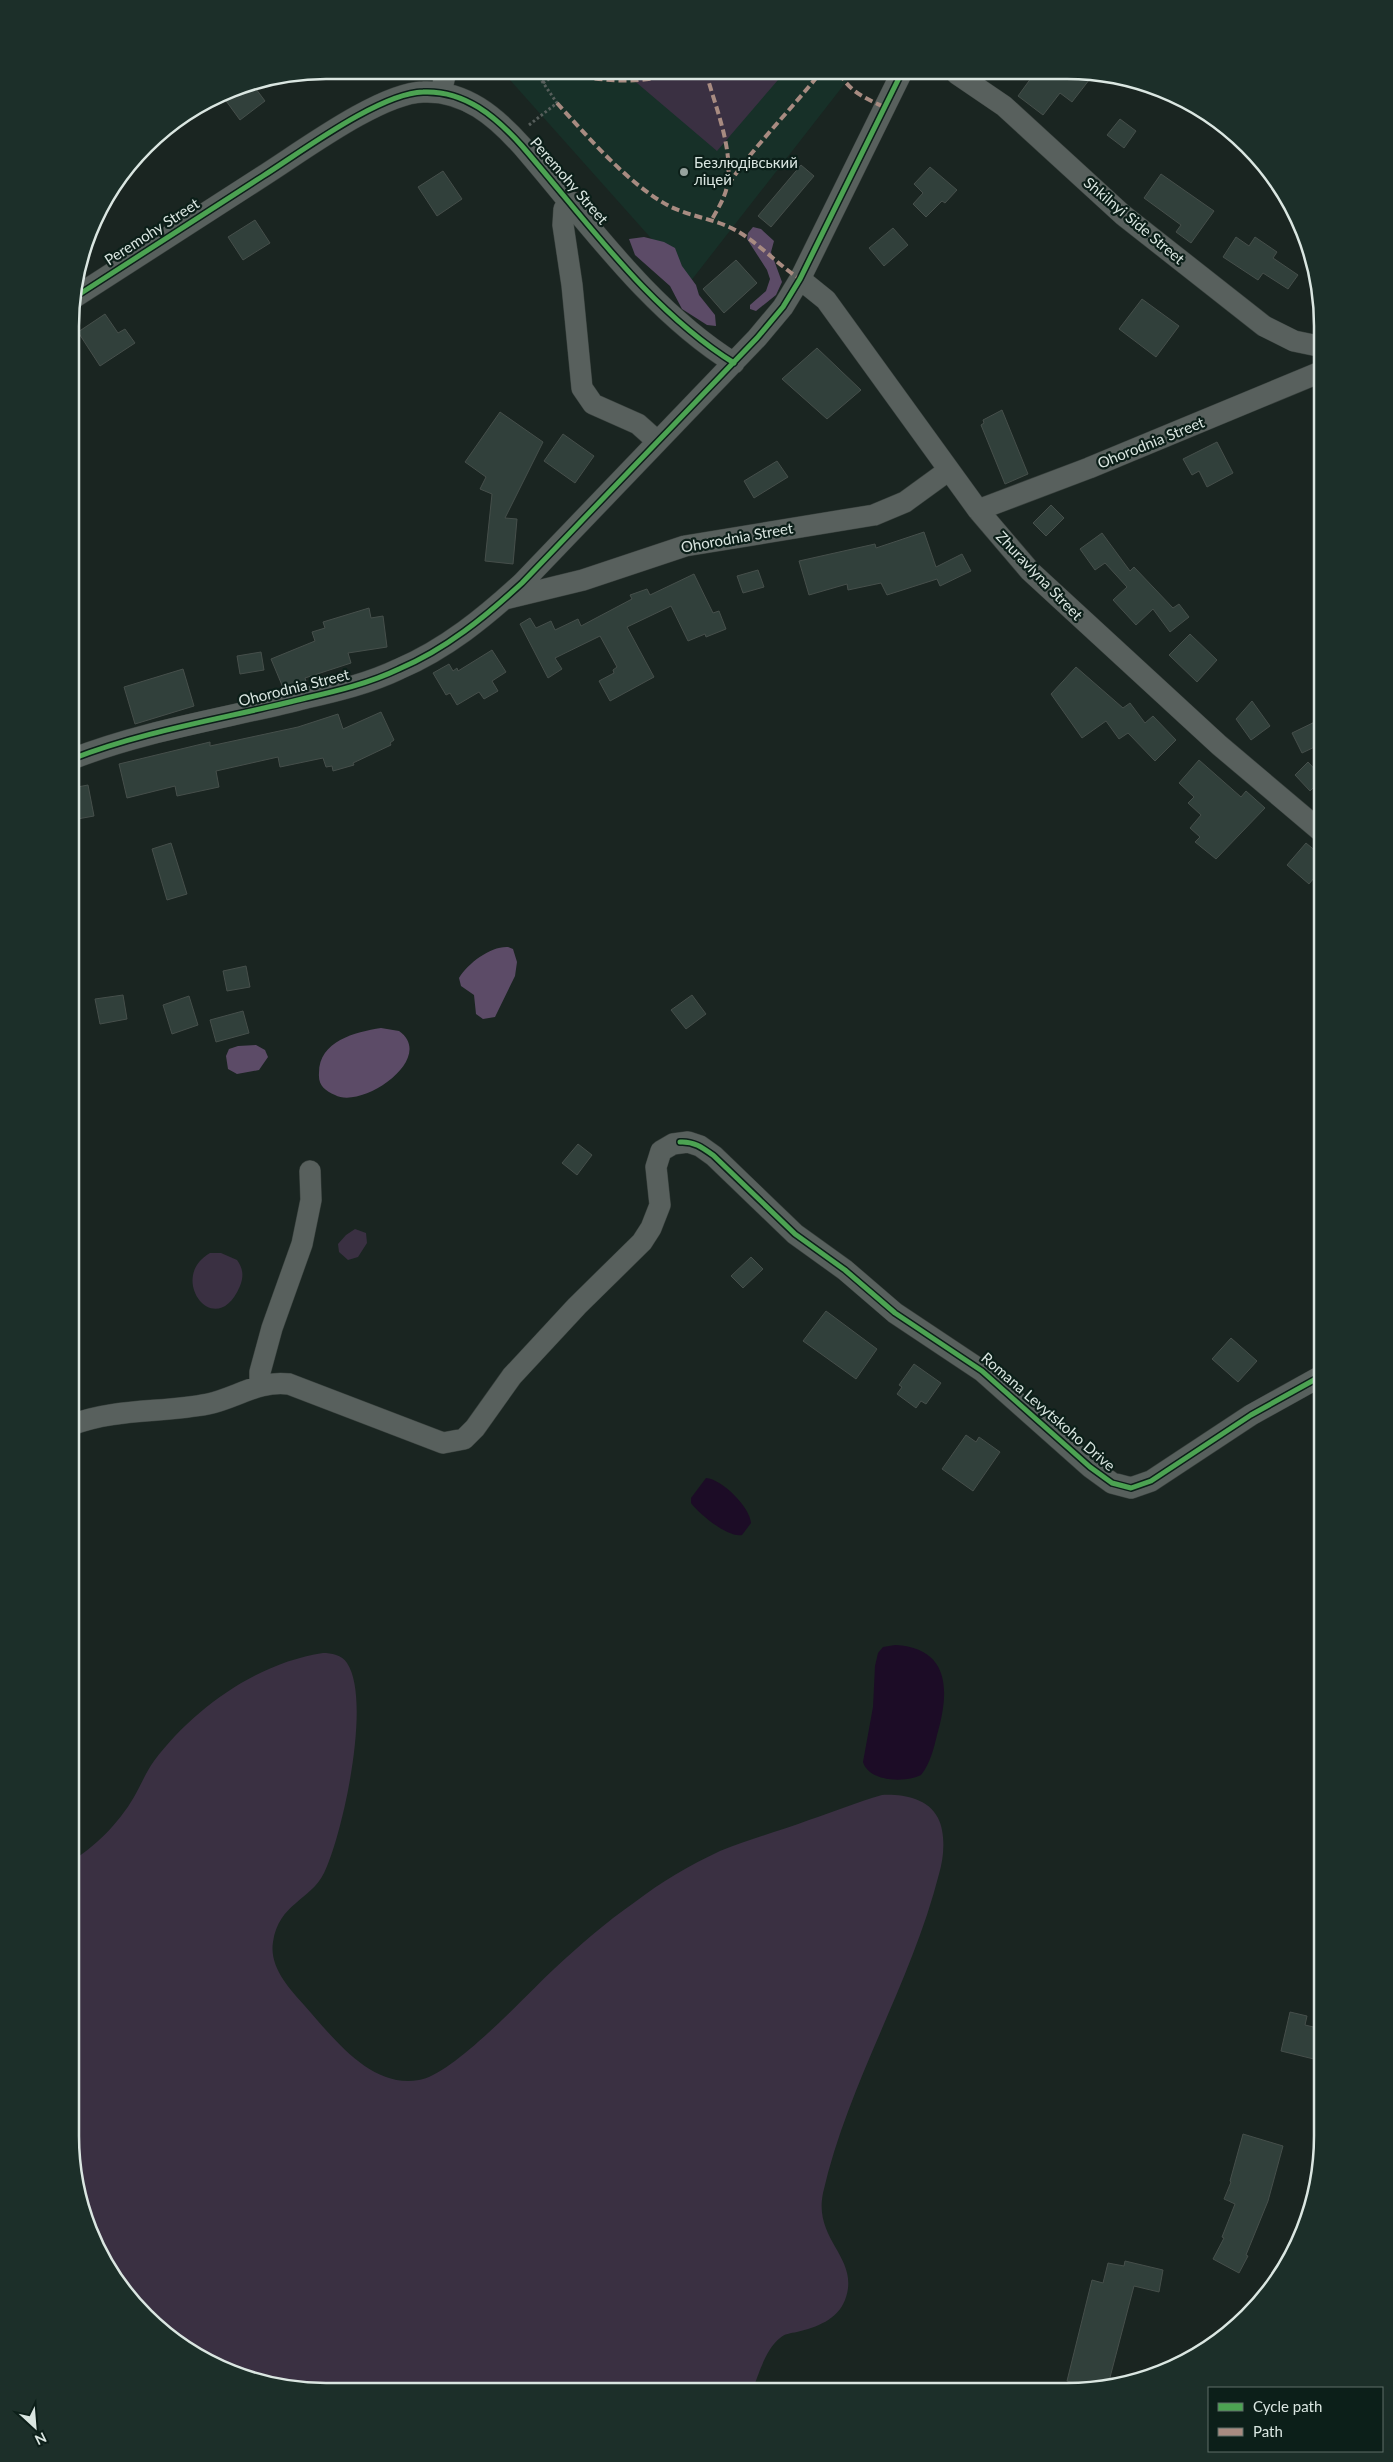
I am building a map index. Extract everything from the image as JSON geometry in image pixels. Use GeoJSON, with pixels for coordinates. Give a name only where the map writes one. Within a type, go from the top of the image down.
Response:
{"type":"FeatureCollection","features":[{"type":"Feature","properties":{"kind":"street"},"geometry":{"type":"LineString","coordinates":[[441,93],[444,79]]}},
{"type":"Feature","properties":{"kind":"street"},"geometry":{"type":"LineString","coordinates":[[504,600],[734,363],[772,320],[800,280],[899,79]]}},
{"type":"Feature","properties":{"kind":"street","name":"Shkilnyi Side Street"},"geometry":{"type":"LineString","coordinates":[[965,79],[1018,117],[1124,214],[1264,326],[1294,341],[1314,345]]}},
{"type":"Feature","properties":{"kind":"street","name":"Peremohy Street"},"geometry":{"type":"LineString","coordinates":[[81,293],[375,108],[412,93],[441,93],[461,98],[484,110],[514,137],[674,319],[700,340],[734,363]]}},
{"type":"Feature","properties":{"kind":"street"},"geometry":{"type":"LineString","coordinates":[[570,201],[564,209],[563,225],[572,285],[582,388],[593,404],[638,424],[657,441]]}},
{"type":"Feature","properties":{"kind":"street","name":"Zhuravlyna Street"},"geometry":{"type":"LineString","coordinates":[[800,280],[817,290],[836,312],[978,510],[1030,570],[1089,627],[1219,745],[1314,825]]}},
{"type":"Feature","properties":{"kind":"street","name":"Ohorodnia Street"},"geometry":{"type":"LineString","coordinates":[[978,510],[1098,465],[1314,375]]}},
{"type":"Feature","properties":{"kind":"street","name":"Ohorodnia Street"},"geometry":{"type":"LineString","coordinates":[[79,757],[123,743],[320,695],[377,678],[415,662],[442,647],[504,600],[583,580],[685,546],[874,515],[905,502],[949,470]]}},
{"type":"Feature","properties":{"kind":"street","name":"Romana Levytskoho Drive"},"geometry":{"type":"LineString","coordinates":[[260,1385],[271,1383],[289,1384],[443,1443],[464,1439],[475,1428],[503,1388],[524,1364],[577,1306],[642,1242],[651,1228],[660,1205],[656,1167],[658,1155],[666,1147],[680,1142],[688,1142],[700,1146],[714,1156],[801,1238],[845,1270],[896,1312],[982,1371],[1090,1467],[1112,1483],[1131,1488],[1151,1481],[1251,1415],[1314,1380]]}},
{"type":"Feature","properties":{"kind":"street"},"geometry":{"type":"LineString","coordinates":[[79,1423],[111,1414],[209,1403],[260,1385],[260,1372],[272,1328],[304,1235],[311,1200],[310,1171]]}},
{"type":"Feature","properties":{"kind":"path"},"geometry":{"type":"LineString","coordinates":[[514,137],[557,103],[540,79]]}},
{"type":"Feature","properties":{"kind":"path"},"geometry":{"type":"LineString","coordinates":[[543,84],[550,79]]}},
{"type":"Feature","properties":{"kind":"shaded area","name":"Безлюдівський ліцей"},"geometry":{"type":"Polygon","coordinates":[[[509,79],[848,79],[690,282],[509,79]]]}},
{"type":"Feature","properties":{"kind":"shaded area"},"geometry":{"type":"Polygon","coordinates":[[[632,79],[779,79],[717,151],[632,79]]]}},
{"type":"Feature","properties":{"kind":"shaded area"},"geometry":{"type":"Polygon","coordinates":[[[753,227],[761,229],[774,241],[771,252],[782,282],[776,295],[756,311],[750,309],[750,305],[766,291],[770,279],[767,270],[747,239],[748,233],[753,227]]]}},
{"type":"Feature","properties":{"kind":"shaded area"},"geometry":{"type":"Polygon","coordinates":[[[644,237],[664,242],[675,248],[682,266],[696,285],[699,295],[715,315],[716,326],[707,325],[682,309],[670,286],[635,255],[629,239],[644,237]]]}},
{"type":"Feature","properties":{"kind":"shaded area"},"geometry":{"type":"Polygon","coordinates":[[[501,947],[513,949],[517,962],[515,976],[495,1017],[483,1019],[476,1014],[474,995],[461,986],[459,978],[474,961],[487,952],[501,947]]]}},
{"type":"Feature","properties":{"kind":"shaded area"},"geometry":{"type":"Polygon","coordinates":[[[381,1028],[399,1031],[408,1042],[409,1054],[403,1067],[391,1079],[362,1095],[347,1098],[335,1095],[323,1087],[319,1073],[325,1053],[340,1040],[360,1032],[381,1028]]]}},
{"type":"Feature","properties":{"kind":"shaded area"},"geometry":{"type":"Polygon","coordinates":[[[256,1045],[265,1050],[268,1057],[259,1070],[237,1074],[228,1069],[226,1056],[229,1049],[238,1046],[256,1045]]]}},
{"type":"Feature","properties":{"kind":"shaded area"},"geometry":{"type":"Polygon","coordinates":[[[355,1229],[366,1233],[367,1243],[358,1257],[348,1260],[339,1252],[338,1244],[355,1229]]]}},
{"type":"Feature","properties":{"kind":"shaded area"},"geometry":{"type":"Polygon","coordinates":[[[210,1253],[221,1253],[237,1260],[242,1272],[240,1286],[230,1302],[219,1308],[208,1307],[200,1300],[194,1289],[193,1277],[198,1264],[210,1253]]]}},
{"type":"Feature","properties":{"kind":"shaded area"},"geometry":{"type":"Polygon","coordinates":[[[706,1478],[720,1483],[727,1488],[746,1509],[751,1523],[742,1535],[729,1533],[722,1529],[707,1519],[691,1503],[691,1498],[706,1478]]]}},
{"type":"Feature","properties":{"kind":"shaded area"},"geometry":{"type":"Polygon","coordinates":[[[895,1645],[914,1648],[927,1655],[937,1664],[942,1676],[944,1689],[941,1719],[927,1766],[921,1775],[914,1778],[897,1780],[872,1774],[863,1762],[873,1707],[875,1666],[878,1653],[883,1647],[895,1645]]]}},
{"type":"Feature","properties":{"kind":"shaded area"},"geometry":{"type":"Polygon","coordinates":[[[329,1653],[345,1660],[354,1681],[357,1706],[356,1735],[346,1799],[331,1854],[324,1873],[318,1882],[288,1910],[276,1929],[273,1942],[274,1960],[287,1984],[340,2045],[368,2068],[384,2076],[401,2081],[419,2080],[433,2075],[450,2064],[489,2032],[554,1969],[603,1926],[665,1881],[720,1851],[882,1795],[898,1795],[914,1799],[934,1811],[941,1824],[943,1839],[941,1868],[913,1955],[848,2112],[834,2152],[823,2193],[822,2210],[824,2224],[847,2272],[848,2285],[845,2300],[837,2313],[826,2322],[786,2335],[775,2343],[763,2363],[755,2383],[310,2383],[278,2379],[231,2364],[189,2342],[151,2311],[120,2273],[104,2245],[92,2216],[83,2184],[79,2152],[79,1856],[106,1834],[114,1825],[128,1807],[154,1761],[188,1723],[229,1691],[251,1678],[298,1658],[329,1653]]]}},
{"type":"Feature","properties":{"kind":"building"},"geometry":{"type":"Polygon","coordinates":[[[1030,79],[1089,80],[1072,102],[1060,93],[1043,115],[1018,96],[1030,79]]]}},
{"type":"Feature","properties":{"kind":"building"},"geometry":{"type":"Polygon","coordinates":[[[256,89],[265,101],[240,120],[226,100],[256,89]]]}},
{"type":"Feature","properties":{"kind":"building"},"geometry":{"type":"Polygon","coordinates":[[[1120,119],[1136,131],[1124,148],[1107,135],[1120,119]]]}},
{"type":"Feature","properties":{"kind":"building"},"geometry":{"type":"Polygon","coordinates":[[[801,165],[814,176],[771,227],[758,216],[801,165]]]}},
{"type":"Feature","properties":{"kind":"building"},"geometry":{"type":"Polygon","coordinates":[[[930,167],[957,190],[945,203],[942,201],[926,217],[913,204],[923,193],[914,184],[930,167]]]}},
{"type":"Feature","properties":{"kind":"building"},"geometry":{"type":"Polygon","coordinates":[[[443,171],[462,199],[437,216],[418,187],[443,171]]]}},
{"type":"Feature","properties":{"kind":"building"},"geometry":{"type":"Polygon","coordinates":[[[1161,174],[1214,211],[1191,243],[1176,232],[1181,225],[1144,198],[1161,174]]]}},
{"type":"Feature","properties":{"kind":"building"},"geometry":{"type":"Polygon","coordinates":[[[255,220],[270,243],[243,260],[228,237],[255,220]]]}},
{"type":"Feature","properties":{"kind":"building"},"geometry":{"type":"Polygon","coordinates":[[[893,228],[908,245],[884,266],[869,248],[893,228]]]}},
{"type":"Feature","properties":{"kind":"building"},"geometry":{"type":"Polygon","coordinates":[[[1236,237],[1249,246],[1255,237],[1277,252],[1273,258],[1298,275],[1288,289],[1263,273],[1258,280],[1223,257],[1236,237]]]}},
{"type":"Feature","properties":{"kind":"building"},"geometry":{"type":"Polygon","coordinates":[[[736,260],[757,283],[724,313],[703,289],[736,260]]]}},
{"type":"Feature","properties":{"kind":"building"},"geometry":{"type":"Polygon","coordinates":[[[1142,299],[1179,326],[1156,357],[1119,329],[1142,299]]]}},
{"type":"Feature","properties":{"kind":"building"},"geometry":{"type":"Polygon","coordinates":[[[105,314],[118,333],[125,329],[135,343],[100,366],[79,331],[105,314]]]}},
{"type":"Feature","properties":{"kind":"building"},"geometry":{"type":"Polygon","coordinates":[[[817,348],[861,390],[827,419],[782,379],[817,348]]]}},
{"type":"Feature","properties":{"kind":"building"},"geometry":{"type":"Polygon","coordinates":[[[1002,410],[1028,474],[1005,484],[981,425],[984,423],[983,420],[1002,410]]]}},
{"type":"Feature","properties":{"kind":"building"},"geometry":{"type":"Polygon","coordinates":[[[500,412],[543,442],[505,518],[517,519],[513,564],[485,561],[492,494],[480,489],[486,477],[465,462],[500,412]]]}},
{"type":"Feature","properties":{"kind":"building"},"geometry":{"type":"Polygon","coordinates":[[[563,434],[594,456],[575,483],[544,461],[563,434]]]}},
{"type":"Feature","properties":{"kind":"building"},"geometry":{"type":"Polygon","coordinates":[[[1217,442],[1233,473],[1207,487],[1199,471],[1192,475],[1183,459],[1217,442]]]}},
{"type":"Feature","properties":{"kind":"building"},"geometry":{"type":"Polygon","coordinates":[[[777,461],[788,477],[754,498],[744,481],[777,461]]]}},
{"type":"Feature","properties":{"kind":"building"},"geometry":{"type":"Polygon","coordinates":[[[1051,505],[1064,518],[1046,536],[1033,523],[1051,505]]]}},
{"type":"Feature","properties":{"kind":"building"},"geometry":{"type":"Polygon","coordinates":[[[924,532],[936,567],[962,554],[971,571],[940,586],[937,579],[887,595],[881,583],[848,590],[847,584],[809,595],[799,561],[875,544],[876,548],[924,532]]]}},
{"type":"Feature","properties":{"kind":"building"},"geometry":{"type":"Polygon","coordinates":[[[1102,533],[1130,571],[1134,567],[1173,608],[1179,604],[1189,617],[1170,632],[1153,609],[1136,625],[1113,600],[1127,587],[1105,563],[1095,570],[1080,549],[1102,533]]]}},
{"type":"Feature","properties":{"kind":"building"},"geometry":{"type":"Polygon","coordinates":[[[758,570],[764,587],[743,593],[737,576],[758,570]]]}},
{"type":"Feature","properties":{"kind":"building"},"geometry":{"type":"Polygon","coordinates":[[[694,574],[713,613],[719,611],[726,629],[706,637],[705,634],[688,641],[671,606],[627,627],[654,677],[610,701],[599,681],[614,673],[613,670],[617,667],[600,636],[555,658],[562,669],[548,678],[520,624],[530,618],[536,628],[551,621],[555,630],[578,619],[581,626],[632,599],[630,595],[647,589],[650,595],[694,574]]]}},
{"type":"Feature","properties":{"kind":"building"},"geometry":{"type":"Polygon","coordinates":[[[369,608],[371,618],[383,616],[387,647],[348,653],[351,663],[305,678],[306,681],[284,690],[271,659],[315,641],[312,632],[325,628],[323,622],[369,608]]]}},
{"type":"Feature","properties":{"kind":"building"},"geometry":{"type":"Polygon","coordinates":[[[1190,634],[1217,660],[1197,682],[1169,655],[1190,634]]]}},
{"type":"Feature","properties":{"kind":"building"},"geometry":{"type":"Polygon","coordinates":[[[492,650],[506,672],[492,681],[498,691],[484,699],[479,692],[457,705],[450,693],[446,695],[433,673],[449,664],[453,671],[457,668],[458,671],[492,650]]]}},
{"type":"Feature","properties":{"kind":"building"},"geometry":{"type":"Polygon","coordinates":[[[261,652],[264,670],[240,674],[237,656],[261,652]]]}},
{"type":"Feature","properties":{"kind":"building"},"geometry":{"type":"Polygon","coordinates":[[[1076,667],[1123,708],[1130,703],[1145,723],[1153,716],[1176,740],[1155,761],[1128,733],[1119,739],[1106,721],[1082,738],[1051,694],[1076,667]]]}},
{"type":"Feature","properties":{"kind":"building"},"geometry":{"type":"Polygon","coordinates":[[[183,669],[194,706],[135,724],[124,687],[183,669]]]}},
{"type":"Feature","properties":{"kind":"building"},"geometry":{"type":"Polygon","coordinates":[[[1252,701],[1270,726],[1251,740],[1236,719],[1252,701]]]}},
{"type":"Feature","properties":{"kind":"building"},"geometry":{"type":"Polygon","coordinates":[[[381,712],[394,740],[390,743],[391,745],[353,763],[354,765],[333,771],[332,766],[326,767],[323,758],[280,767],[278,757],[216,771],[219,787],[177,796],[175,786],[127,798],[119,764],[210,742],[210,746],[298,727],[338,714],[343,729],[381,712]]]}},
{"type":"Feature","properties":{"kind":"building"},"geometry":{"type":"Polygon","coordinates":[[[1314,722],[1314,747],[1302,753],[1292,733],[1314,722]]]}},
{"type":"Feature","properties":{"kind":"building"},"geometry":{"type":"Polygon","coordinates":[[[1199,760],[1241,797],[1246,791],[1265,808],[1216,859],[1195,842],[1200,837],[1190,828],[1201,815],[1188,803],[1194,797],[1179,783],[1199,760]]]}},
{"type":"Feature","properties":{"kind":"building"},"geometry":{"type":"Polygon","coordinates":[[[1308,762],[1314,768],[1314,787],[1310,791],[1295,775],[1308,762]]]}},
{"type":"Feature","properties":{"kind":"building"},"geometry":{"type":"Polygon","coordinates":[[[88,785],[94,816],[79,819],[79,787],[88,785]]]}},
{"type":"Feature","properties":{"kind":"building"},"geometry":{"type":"Polygon","coordinates":[[[171,843],[187,894],[167,900],[152,849],[171,843]]]}},
{"type":"Feature","properties":{"kind":"building"},"geometry":{"type":"Polygon","coordinates":[[[1306,843],[1314,850],[1314,878],[1309,884],[1287,865],[1306,843]]]}},
{"type":"Feature","properties":{"kind":"building"},"geometry":{"type":"Polygon","coordinates":[[[246,966],[250,987],[227,991],[223,971],[246,966]]]}},
{"type":"Feature","properties":{"kind":"building"},"geometry":{"type":"Polygon","coordinates":[[[123,995],[127,1019],[100,1024],[95,999],[123,995]]]}},
{"type":"Feature","properties":{"kind":"building"},"geometry":{"type":"Polygon","coordinates":[[[692,995],[706,1014],[686,1029],[671,1010],[692,995]]]}},
{"type":"Feature","properties":{"kind":"building"},"geometry":{"type":"Polygon","coordinates":[[[189,996],[198,1025],[172,1034],[163,1005],[189,996]]]}},
{"type":"Feature","properties":{"kind":"building"},"geometry":{"type":"Polygon","coordinates":[[[243,1011],[249,1033],[216,1042],[210,1020],[243,1011]]]}},
{"type":"Feature","properties":{"kind":"building"},"geometry":{"type":"Polygon","coordinates":[[[578,1144],[592,1155],[577,1175],[562,1163],[578,1144]]]}},
{"type":"Feature","properties":{"kind":"building"},"geometry":{"type":"Polygon","coordinates":[[[751,1257],[763,1269],[743,1288],[731,1276],[751,1257]]]}},
{"type":"Feature","properties":{"kind":"building"},"geometry":{"type":"Polygon","coordinates":[[[826,1311],[877,1349],[856,1379],[803,1341],[826,1311]]]}},
{"type":"Feature","properties":{"kind":"building"},"geometry":{"type":"Polygon","coordinates":[[[1231,1338],[1257,1361],[1238,1382],[1212,1359],[1231,1338]]]}},
{"type":"Feature","properties":{"kind":"building"},"geometry":{"type":"Polygon","coordinates":[[[914,1364],[941,1383],[926,1404],[921,1401],[916,1408],[897,1394],[902,1387],[899,1385],[914,1364]]]}},
{"type":"Feature","properties":{"kind":"building"},"geometry":{"type":"Polygon","coordinates":[[[966,1435],[976,1442],[979,1437],[1000,1452],[973,1491],[942,1469],[966,1435]]]}},
{"type":"Feature","properties":{"kind":"building"},"geometry":{"type":"Polygon","coordinates":[[[1290,2012],[1307,2016],[1305,2025],[1314,2027],[1314,2059],[1281,2051],[1290,2012]]]}},
{"type":"Feature","properties":{"kind":"building"},"geometry":{"type":"Polygon","coordinates":[[[1243,2134],[1283,2146],[1268,2201],[1246,2255],[1248,2256],[1239,2273],[1213,2259],[1224,2238],[1222,2237],[1235,2204],[1224,2199],[1231,2182],[1243,2134]]]}},
{"type":"Feature","properties":{"kind":"building"},"geometry":{"type":"Polygon","coordinates":[[[1125,2261],[1163,2270],[1159,2292],[1134,2286],[1109,2380],[1083,2383],[1067,2381],[1092,2280],[1103,2283],[1108,2263],[1124,2266],[1125,2261]]]}},
{"type":"Feature","properties":{"kind":"marked path"},"geometry":{"type":"LineString","coordinates":[[604,79],[648,79]]}},
{"type":"Feature","properties":{"kind":"marked path"},"geometry":{"type":"LineString","coordinates":[[708,79],[723,128],[728,158],[727,186],[711,221]]}},
{"type":"Feature","properties":{"kind":"marked path"},"geometry":{"type":"LineString","coordinates":[[728,185],[815,79]]}},
{"type":"Feature","properties":{"kind":"marked path"},"geometry":{"type":"LineString","coordinates":[[843,79],[853,90],[884,107]]}},
{"type":"Feature","properties":{"kind":"marked path"},"geometry":{"type":"LineString","coordinates":[[557,103],[609,159],[654,197],[677,210],[737,231],[800,279]]}},
{"type":"Feature","properties":{"kind":"cycle path"},"geometry":{"type":"LineString","coordinates":[[79,756],[158,732],[330,692],[377,678],[433,652],[494,608],[522,583],[757,338],[783,307],[800,279],[899,79]]}},
{"type":"Feature","properties":{"kind":"cycle path"},"geometry":{"type":"LineString","coordinates":[[81,293],[341,125],[385,102],[405,95],[423,92],[438,93],[453,96],[478,107],[501,125],[522,146],[620,263],[647,291],[674,318],[703,342],[734,363]]}},
{"type":"Feature","properties":{"kind":"cycle path"},"geometry":{"type":"LineString","coordinates":[[680,1142],[694,1144],[714,1156],[795,1234],[845,1270],[895,1313],[982,1371],[1090,1467],[1112,1483],[1131,1488],[1151,1481],[1251,1415],[1314,1380]]}},
{"type":"Feature","properties":{"kind":"place","name":"Безлюдівський ліцей"},"geometry":{"type":"Point","coordinates":[684,172]}}]}
